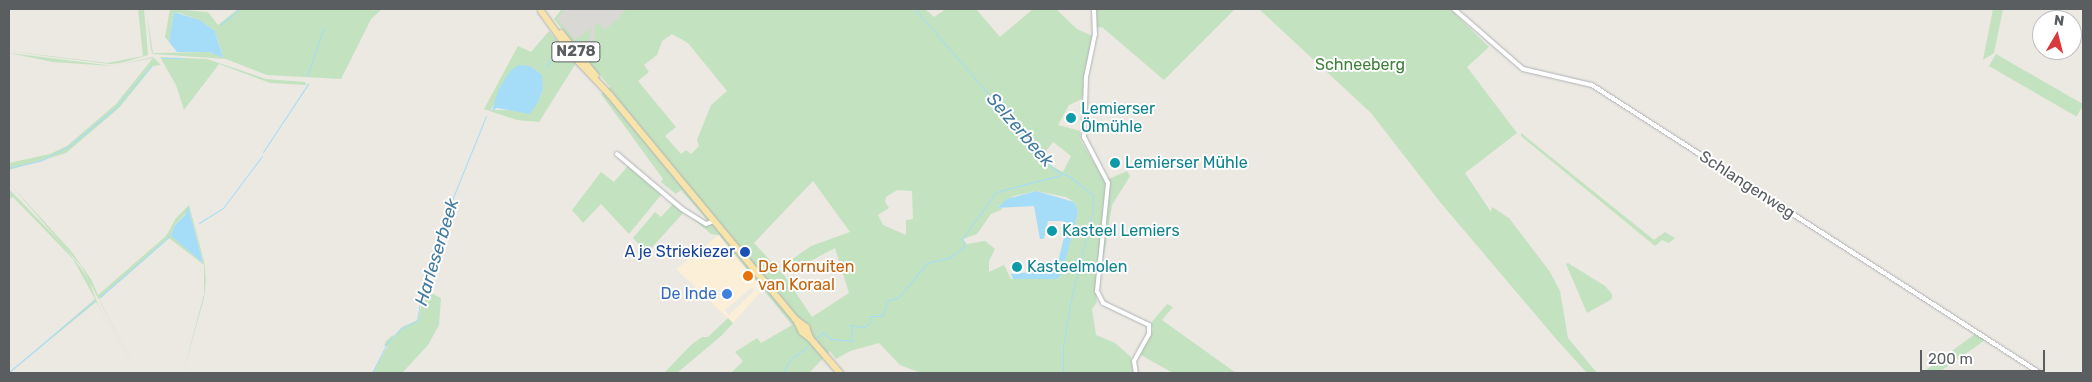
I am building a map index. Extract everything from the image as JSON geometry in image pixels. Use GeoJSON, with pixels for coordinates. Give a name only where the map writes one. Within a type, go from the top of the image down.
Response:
{"type":"FeatureCollection","features":[{"type":"Feature","properties":{"kind":"main road","name":"N278"},"geometry":{"type":"LineString","coordinates":[[540,10],[797,322],[802,332],[810,338],[840,373]]}},
{"type":"Feature","properties":{"kind":"street"},"geometry":{"type":"LineString","coordinates":[[1094,9],[1095,34],[1086,77],[1084,137],[1108,183],[1097,291],[1103,303],[1150,325],[1149,334],[1134,361],[1136,373]]}},
{"type":"Feature","properties":{"kind":"street","name":"Schlangenweg"},"geometry":{"type":"LineString","coordinates":[[1454,9],[1518,66],[1534,73],[1575,79],[1592,85],[2040,373]]}},
{"type":"Feature","properties":{"kind":"street"},"geometry":{"type":"LineString","coordinates":[[617,154],[682,209],[706,224],[714,221]]}},
{"type":"Feature","properties":{"kind":"shaded area"},"geometry":{"type":"Polygon","coordinates":[[[562,9],[636,9],[611,25],[586,58],[554,19],[562,9]]]}},
{"type":"Feature","properties":{"kind":"shaded area"},"geometry":{"type":"Polygon","coordinates":[[[719,235],[763,289],[733,323],[676,269],[719,235]],[[752,287],[725,310],[729,315],[755,290],[752,287]]]}},
{"type":"Feature","properties":{"kind":"green space"},"geometry":{"type":"Polygon","coordinates":[[[138,9],[144,9],[148,55],[121,63],[110,64],[9,51],[108,63],[143,56],[138,9]]]}},
{"type":"Feature","properties":{"kind":"green space"},"geometry":{"type":"Polygon","coordinates":[[[146,9],[153,53],[209,52],[223,57],[215,31],[200,20],[180,13],[174,12],[169,42],[165,37],[170,9],[208,12],[218,25],[238,9],[382,9],[371,19],[341,79],[267,75],[226,59],[154,54],[152,53],[151,49],[146,9]]]}},
{"type":"Feature","properties":{"kind":"green space"},"geometry":{"type":"Polygon","coordinates":[[[562,9],[565,9],[558,19],[575,40],[591,28],[590,38],[581,49],[578,49],[554,19],[562,9]]]}},
{"type":"Feature","properties":{"kind":"green space"},"geometry":{"type":"Polygon","coordinates":[[[627,9],[925,9],[934,17],[946,9],[976,9],[1000,37],[1033,9],[1056,9],[1077,29],[1092,36],[1082,99],[1069,105],[1058,125],[1080,131],[1081,141],[1107,184],[1095,288],[1097,302],[1092,309],[1096,335],[1115,343],[1131,357],[1133,373],[921,373],[900,365],[879,343],[850,351],[836,359],[830,351],[809,373],[731,373],[743,361],[735,352],[757,338],[761,343],[792,325],[719,235],[711,234],[691,217],[705,224],[709,222],[681,190],[676,194],[661,182],[663,179],[601,94],[610,87],[583,55],[594,41],[595,26],[599,23],[605,30],[627,9]],[[672,34],[662,41],[657,55],[644,65],[649,72],[638,81],[676,127],[665,136],[681,154],[686,150],[691,154],[699,146],[697,140],[711,105],[727,91],[688,43],[672,34]],[[1053,142],[1043,155],[1052,166],[1063,172],[1071,156],[1053,142]],[[813,181],[754,243],[784,275],[812,317],[849,293],[835,248],[788,273],[784,265],[811,246],[850,232],[813,181]],[[897,190],[886,197],[885,202],[889,208],[878,215],[883,225],[906,235],[906,220],[913,219],[912,191],[897,190]],[[1036,191],[1014,196],[997,207],[1003,209],[991,214],[977,234],[963,239],[967,244],[985,241],[995,249],[989,261],[989,272],[1004,265],[1011,279],[1057,279],[1061,275],[1078,212],[1074,202],[1066,197],[1036,191]]]}},
{"type":"Feature","properties":{"kind":"green space"},"geometry":{"type":"Polygon","coordinates":[[[1096,9],[1235,9],[1164,80],[1102,27],[1096,28],[1096,9]]]}},
{"type":"Feature","properties":{"kind":"green space","name":"Schneeberg"},"geometry":{"type":"Polygon","coordinates":[[[1259,9],[1450,9],[1489,47],[1467,67],[1517,133],[1465,173],[1491,212],[1492,207],[1509,218],[1550,272],[1560,291],[1568,338],[1597,373],[1587,373],[1557,340],[1440,202],[1371,113],[1259,9]]]}},
{"type":"Feature","properties":{"kind":"green space"},"geometry":{"type":"Polygon","coordinates":[[[1993,9],[2003,9],[1994,53],[1983,60],[1993,9]]]}},
{"type":"Feature","properties":{"kind":"green space"},"geometry":{"type":"Polygon","coordinates":[[[549,31],[576,63],[539,122],[517,120],[484,109],[518,46],[531,52],[549,31]],[[510,71],[491,110],[509,110],[538,102],[543,89],[510,71]]]}},
{"type":"Feature","properties":{"kind":"green space"},"geometry":{"type":"Polygon","coordinates":[[[9,53],[113,66],[53,62],[9,53]]]}},
{"type":"Feature","properties":{"kind":"green space"},"geometry":{"type":"Polygon","coordinates":[[[1996,54],[2083,104],[2076,117],[1989,66],[1996,54]]]}},
{"type":"Feature","properties":{"kind":"green space"},"geometry":{"type":"Polygon","coordinates":[[[153,57],[161,65],[153,66],[119,108],[66,153],[9,170],[9,163],[50,154],[67,146],[116,104],[153,58],[120,64],[153,57]]]}},
{"type":"Feature","properties":{"kind":"green space"},"geometry":{"type":"Polygon","coordinates":[[[160,57],[207,59],[266,79],[305,82],[307,85],[270,83],[219,64],[184,110],[176,85],[160,57]]]}},
{"type":"Feature","properties":{"kind":"green space"},"geometry":{"type":"Polygon","coordinates":[[[1521,133],[1654,240],[1665,232],[1675,238],[1669,243],[1662,240],[1655,246],[1521,136],[1521,133]]]}},
{"type":"Feature","properties":{"kind":"green space"},"geometry":{"type":"Polygon","coordinates":[[[628,166],[661,195],[629,234],[601,204],[583,223],[572,210],[601,172],[614,182],[628,166]]]}},
{"type":"Feature","properties":{"kind":"green space"},"geometry":{"type":"Polygon","coordinates":[[[1127,171],[1130,176],[1112,205],[1101,275],[1109,179],[1127,171]]]}},
{"type":"Feature","properties":{"kind":"green space"},"geometry":{"type":"Polygon","coordinates":[[[9,183],[71,251],[91,279],[98,295],[166,236],[176,218],[189,205],[204,261],[206,280],[204,298],[183,373],[204,294],[204,265],[169,238],[99,299],[138,373],[81,266],[9,183]],[[189,210],[174,226],[171,236],[203,263],[189,210]]]}},
{"type":"Feature","properties":{"kind":"green space"},"geometry":{"type":"Polygon","coordinates":[[[9,189],[63,245],[80,267],[89,281],[99,307],[136,373],[96,302],[9,373],[95,299],[73,259],[13,197],[9,199],[9,189]]]}},
{"type":"Feature","properties":{"kind":"green space"},"geometry":{"type":"Polygon","coordinates":[[[673,204],[684,212],[647,253],[633,238],[655,212],[661,217],[673,204]]]}},
{"type":"Feature","properties":{"kind":"green space"},"geometry":{"type":"Polygon","coordinates":[[[1568,263],[1605,286],[1612,294],[1612,299],[1587,313],[1566,264],[1568,263]]]}},
{"type":"Feature","properties":{"kind":"green space"},"geometry":{"type":"Polygon","coordinates":[[[425,290],[441,298],[439,325],[428,345],[402,373],[372,373],[388,346],[384,346],[386,341],[393,335],[393,338],[402,327],[418,320],[425,290]]]}},
{"type":"Feature","properties":{"kind":"green space"},"geometry":{"type":"Polygon","coordinates":[[[1167,304],[1173,307],[1162,320],[1236,373],[1173,373],[1139,354],[1153,330],[1151,323],[1167,304]]]}},
{"type":"Feature","properties":{"kind":"green space"},"geometry":{"type":"Polygon","coordinates":[[[728,318],[733,323],[721,336],[677,373],[664,373],[691,345],[702,337],[708,337],[728,318]]]}},
{"type":"Feature","properties":{"kind":"green space"},"geometry":{"type":"Polygon","coordinates":[[[1975,334],[1985,340],[1938,373],[1922,373],[1975,334]]]}},
{"type":"Feature","properties":{"kind":"water"},"geometry":{"type":"Polygon","coordinates":[[[174,12],[200,20],[215,31],[223,58],[210,52],[177,52],[169,42],[174,12]]]}},
{"type":"Feature","properties":{"kind":"water"},"geometry":{"type":"Polygon","coordinates":[[[519,65],[530,66],[542,75],[543,89],[538,102],[530,114],[497,108],[492,111],[498,91],[510,71],[519,65]]]}},
{"type":"Feature","properties":{"kind":"water"},"geometry":{"type":"Polygon","coordinates":[[[1036,191],[1074,202],[1078,212],[1072,236],[1061,275],[1057,279],[1013,279],[1011,274],[1056,270],[1066,229],[1063,221],[1048,221],[1044,239],[1040,239],[1034,206],[997,208],[1007,199],[1036,191]]]}},
{"type":"Feature","properties":{"kind":"water"},"geometry":{"type":"Polygon","coordinates":[[[187,207],[203,263],[171,236],[174,226],[186,214],[187,207]]]}},
{"type":"Feature","properties":{"kind":"waterway"},"geometry":{"type":"LineString","coordinates":[[220,25],[240,9]]}},
{"type":"Feature","properties":{"kind":"waterway","name":"Selzerbeek"},"geometry":{"type":"LineString","coordinates":[[915,9],[1053,169],[1070,177],[1093,195],[1092,213],[1070,304],[1063,347],[1063,373]]}},
{"type":"Feature","properties":{"kind":"waterway"},"geometry":{"type":"LineString","coordinates":[[307,76],[324,27]]}},
{"type":"Feature","properties":{"kind":"waterway","name":"Harleserbeek"},"geometry":{"type":"LineString","coordinates":[[574,43],[577,40]]}},
{"type":"Feature","properties":{"kind":"waterway","name":"Harleserbeek"},"geometry":{"type":"LineString","coordinates":[[546,67],[552,58],[564,52]]}},
{"type":"Feature","properties":{"kind":"waterway"},"geometry":{"type":"LineString","coordinates":[[163,58],[182,58]]}},
{"type":"Feature","properties":{"kind":"waterway"},"geometry":{"type":"LineString","coordinates":[[9,168],[40,161],[68,147],[114,109],[151,66]]}},
{"type":"Feature","properties":{"kind":"waterway"},"geometry":{"type":"LineString","coordinates":[[263,152],[308,84]]}},
{"type":"Feature","properties":{"kind":"waterway","name":"Harleserbeek"},"geometry":{"type":"LineString","coordinates":[[372,373],[388,342],[400,329],[417,321],[422,291],[439,232],[486,116]]}},
{"type":"Feature","properties":{"kind":"waterway"},"geometry":{"type":"LineString","coordinates":[[199,223],[223,208],[262,156]]}},
{"type":"Feature","properties":{"kind":"waterway"},"geometry":{"type":"LineString","coordinates":[[818,338],[822,332],[831,339],[852,341],[851,325],[864,327],[870,323],[870,316],[882,316],[888,300],[898,298],[927,263],[949,258],[964,247],[962,239],[996,192],[1061,175]]}},
{"type":"Feature","properties":{"kind":"waterway"},"geometry":{"type":"LineString","coordinates":[[100,297],[171,235]]}},
{"type":"Feature","properties":{"kind":"waterway"},"geometry":{"type":"LineString","coordinates":[[9,372],[95,300]]}},
{"type":"Feature","properties":{"kind":"waterway"},"geometry":{"type":"LineString","coordinates":[[782,373],[791,359],[807,347]]}},
{"type":"Feature","properties":{"kind":"place","name":"Lemierser Ölmühle"},"geometry":{"type":"Point","coordinates":[1071,118]}},
{"type":"Feature","properties":{"kind":"place","name":"Lemierser Mühle"},"geometry":{"type":"Point","coordinates":[1115,163]}},
{"type":"Feature","properties":{"kind":"place","name":"Kasteel Lemiers"},"geometry":{"type":"Point","coordinates":[1052,231]}},
{"type":"Feature","properties":{"kind":"place","name":"A je Striekiezer"},"geometry":{"type":"Point","coordinates":[745,252]}},
{"type":"Feature","properties":{"kind":"place","name":"Kasteelmolen"},"geometry":{"type":"Point","coordinates":[1017,267]}},
{"type":"Feature","properties":{"kind":"place","name":"De Kornuiten van Koraal"},"geometry":{"type":"Point","coordinates":[748,276]}},
{"type":"Feature","properties":{"kind":"place","name":"De Inde"},"geometry":{"type":"Point","coordinates":[727,294]}}]}
